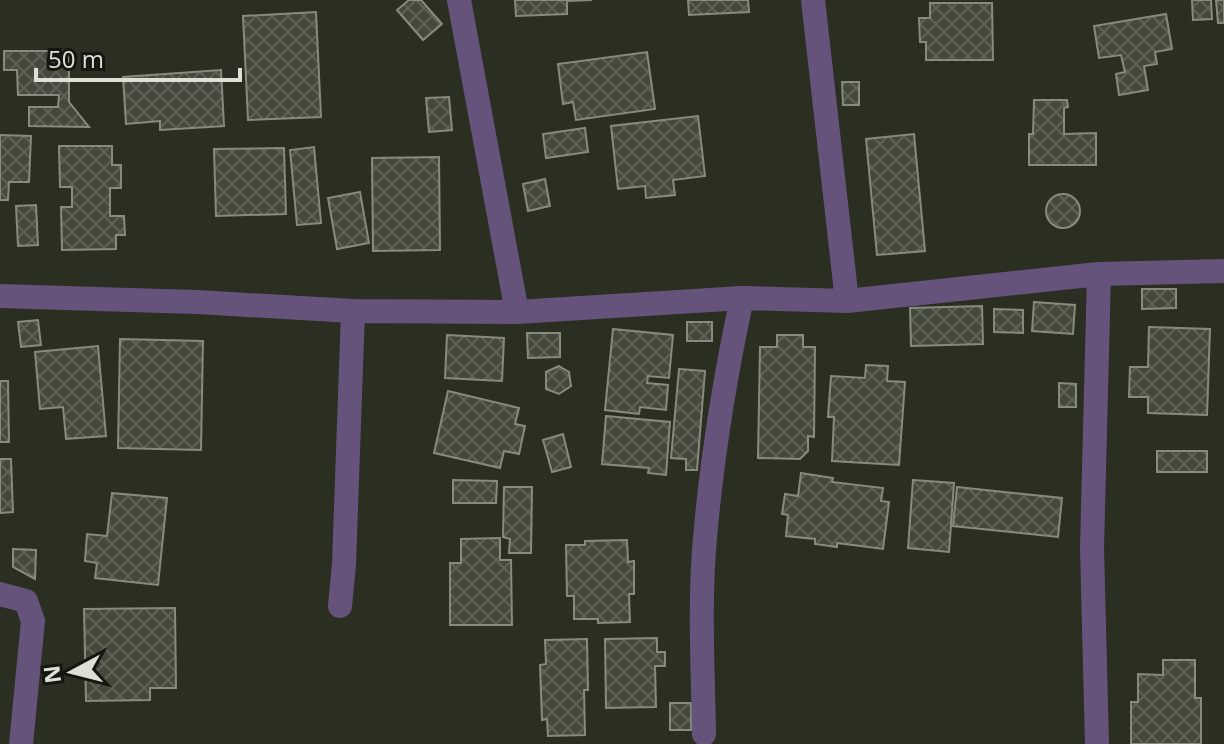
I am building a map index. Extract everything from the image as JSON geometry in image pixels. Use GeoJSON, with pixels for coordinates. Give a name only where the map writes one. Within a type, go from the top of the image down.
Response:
{"type":"FeatureCollection","features":[{"type":"Feature","properties":{"kind":"street"},"geometry":{"type":"LineString","coordinates":[[459,0],[517,312]]}},
{"type":"Feature","properties":{"kind":"street"},"geometry":{"type":"LineString","coordinates":[[813,0],[847,301]]}},
{"type":"Feature","properties":{"kind":"street"},"geometry":{"type":"LineString","coordinates":[[0,296],[353,311],[517,312],[742,298],[847,301],[1099,274],[1224,271]]}},
{"type":"Feature","properties":{"kind":"street"},"geometry":{"type":"LineString","coordinates":[[1097,744],[1092,548],[1099,274]]}},
{"type":"Feature","properties":{"kind":"street"},"geometry":{"type":"LineString","coordinates":[[704,734],[702,624],[705,540],[723,388],[742,298]]}},
{"type":"Feature","properties":{"kind":"street"},"geometry":{"type":"LineString","coordinates":[[340,606],[353,311]]}},
{"type":"Feature","properties":{"kind":"street"},"geometry":{"type":"LineString","coordinates":[[0,594],[26,601],[33,621],[21,744]]}},
{"type":"Feature","properties":{"kind":"building"},"geometry":{"type":"Polygon","coordinates":[[[409,0],[421,0],[442,24],[423,40],[397,10],[409,0]]]}},
{"type":"Feature","properties":{"kind":"building"},"geometry":{"type":"Polygon","coordinates":[[[515,0],[592,0],[567,1],[567,14],[516,16],[515,0]]]}},
{"type":"Feature","properties":{"kind":"building"},"geometry":{"type":"Polygon","coordinates":[[[688,0],[748,0],[749,12],[689,15],[688,0]]]}},
{"type":"Feature","properties":{"kind":"building"},"geometry":{"type":"Polygon","coordinates":[[[1192,0],[1211,0],[1212,19],[1193,20],[1192,0]]]}},
{"type":"Feature","properties":{"kind":"building"},"geometry":{"type":"Polygon","coordinates":[[[1216,0],[1224,0],[1224,23],[1218,23],[1216,0]]]}},
{"type":"Feature","properties":{"kind":"building"},"geometry":{"type":"Polygon","coordinates":[[[930,3],[992,3],[993,60],[926,60],[926,42],[920,42],[919,18],[930,18],[930,3]]]}},
{"type":"Feature","properties":{"kind":"building"},"geometry":{"type":"Polygon","coordinates":[[[316,12],[321,117],[248,120],[243,16],[316,12]]]}},
{"type":"Feature","properties":{"kind":"building"},"geometry":{"type":"Polygon","coordinates":[[[1166,14],[1172,49],[1155,52],[1157,64],[1144,66],[1148,90],[1119,95],[1116,74],[1125,72],[1121,55],[1099,58],[1094,26],[1166,14]]]}},
{"type":"Feature","properties":{"kind":"building"},"geometry":{"type":"Polygon","coordinates":[[[4,51],[69,51],[69,102],[89,127],[29,126],[29,107],[58,107],[59,95],[18,95],[17,70],[4,70],[4,51]]]}},
{"type":"Feature","properties":{"kind":"building"},"geometry":{"type":"Polygon","coordinates":[[[647,52],[655,109],[576,120],[573,102],[563,104],[558,64],[647,52]]]}},
{"type":"Feature","properties":{"kind":"building"},"geometry":{"type":"Polygon","coordinates":[[[221,70],[224,126],[160,130],[160,121],[126,124],[123,77],[221,70]]]}},
{"type":"Feature","properties":{"kind":"building"},"geometry":{"type":"Polygon","coordinates":[[[842,82],[859,82],[859,105],[843,105],[842,82]]]}},
{"type":"Feature","properties":{"kind":"building"},"geometry":{"type":"Polygon","coordinates":[[[449,97],[452,130],[429,132],[426,98],[449,97]]]}},
{"type":"Feature","properties":{"kind":"building"},"geometry":{"type":"Polygon","coordinates":[[[1034,100],[1067,100],[1064,134],[1096,133],[1096,165],[1029,165],[1034,100]]]}},
{"type":"Feature","properties":{"kind":"building"},"geometry":{"type":"Polygon","coordinates":[[[698,116],[705,176],[673,180],[675,195],[646,198],[645,186],[618,189],[611,126],[698,116]]]}},
{"type":"Feature","properties":{"kind":"building"},"geometry":{"type":"Polygon","coordinates":[[[585,128],[588,152],[546,158],[543,134],[585,128]]]}},
{"type":"Feature","properties":{"kind":"building"},"geometry":{"type":"Polygon","coordinates":[[[914,134],[925,251],[877,255],[866,139],[914,134]]]}},
{"type":"Feature","properties":{"kind":"building"},"geometry":{"type":"Polygon","coordinates":[[[0,135],[31,136],[29,182],[9,182],[8,200],[0,200],[0,135]]]}},
{"type":"Feature","properties":{"kind":"building"},"geometry":{"type":"Polygon","coordinates":[[[59,146],[112,146],[112,165],[121,165],[121,188],[110,188],[110,216],[124,216],[125,235],[116,235],[116,249],[62,250],[61,207],[72,207],[72,187],[60,187],[59,146]]]}},
{"type":"Feature","properties":{"kind":"building"},"geometry":{"type":"Polygon","coordinates":[[[314,147],[321,223],[297,225],[290,150],[314,147]]]}},
{"type":"Feature","properties":{"kind":"building"},"geometry":{"type":"Polygon","coordinates":[[[284,148],[286,214],[216,216],[214,149],[284,148]]]}},
{"type":"Feature","properties":{"kind":"building"},"geometry":{"type":"Polygon","coordinates":[[[439,157],[440,250],[373,251],[372,158],[439,157]]]}},
{"type":"Feature","properties":{"kind":"building"},"geometry":{"type":"Polygon","coordinates":[[[545,179],[550,206],[528,211],[523,184],[545,179]]]}},
{"type":"Feature","properties":{"kind":"building"},"geometry":{"type":"Polygon","coordinates":[[[360,192],[369,243],[337,249],[328,198],[360,192]]]}},
{"type":"Feature","properties":{"kind":"building"},"geometry":{"type":"Polygon","coordinates":[[[1063,194],[1075,199],[1080,211],[1075,223],[1063,228],[1051,223],[1046,211],[1051,199],[1063,194]]]}},
{"type":"Feature","properties":{"kind":"building"},"geometry":{"type":"Polygon","coordinates":[[[36,205],[38,245],[18,246],[16,206],[36,205]]]}},
{"type":"Feature","properties":{"kind":"building"},"geometry":{"type":"Polygon","coordinates":[[[1142,289],[1176,289],[1176,308],[1142,309],[1142,289]]]}},
{"type":"Feature","properties":{"kind":"building"},"geometry":{"type":"Polygon","coordinates":[[[1034,302],[1075,305],[1073,334],[1032,331],[1034,302]]]}},
{"type":"Feature","properties":{"kind":"building"},"geometry":{"type":"Polygon","coordinates":[[[982,306],[983,344],[911,346],[910,308],[982,306]]]}},
{"type":"Feature","properties":{"kind":"building"},"geometry":{"type":"Polygon","coordinates":[[[994,309],[1023,310],[1023,333],[994,332],[994,309]]]}},
{"type":"Feature","properties":{"kind":"building"},"geometry":{"type":"Polygon","coordinates":[[[38,320],[41,345],[21,347],[18,322],[38,320]]]}},
{"type":"Feature","properties":{"kind":"building"},"geometry":{"type":"Polygon","coordinates":[[[687,322],[712,322],[712,341],[687,341],[687,322]]]}},
{"type":"Feature","properties":{"kind":"building"},"geometry":{"type":"Polygon","coordinates":[[[1149,327],[1210,329],[1207,415],[1148,413],[1148,397],[1129,397],[1130,367],[1148,367],[1149,327]]]}},
{"type":"Feature","properties":{"kind":"building"},"geometry":{"type":"Polygon","coordinates":[[[613,329],[673,335],[669,378],[648,376],[647,383],[668,385],[666,410],[640,407],[639,414],[605,410],[613,329]]]}},
{"type":"Feature","properties":{"kind":"building"},"geometry":{"type":"Polygon","coordinates":[[[527,333],[560,333],[560,357],[528,358],[527,333]]]}},
{"type":"Feature","properties":{"kind":"building"},"geometry":{"type":"Polygon","coordinates":[[[447,335],[504,338],[502,381],[445,378],[447,335]]]}},
{"type":"Feature","properties":{"kind":"building"},"geometry":{"type":"Polygon","coordinates":[[[777,335],[803,335],[803,347],[815,347],[814,437],[808,436],[808,451],[800,459],[758,458],[760,347],[777,347],[777,335]]]}},
{"type":"Feature","properties":{"kind":"building"},"geometry":{"type":"Polygon","coordinates":[[[120,339],[203,341],[201,450],[118,448],[120,339]]]}},
{"type":"Feature","properties":{"kind":"building"},"geometry":{"type":"Polygon","coordinates":[[[98,346],[106,436],[66,439],[63,407],[40,409],[35,352],[98,346]]]}},
{"type":"Feature","properties":{"kind":"building"},"geometry":{"type":"Polygon","coordinates":[[[866,365],[888,366],[887,381],[905,382],[899,465],[832,461],[834,417],[828,417],[831,376],[865,378],[866,365]]]}},
{"type":"Feature","properties":{"kind":"building"},"geometry":{"type":"Polygon","coordinates":[[[559,366],[569,372],[571,386],[559,394],[546,389],[546,372],[559,366]]]}},
{"type":"Feature","properties":{"kind":"building"},"geometry":{"type":"Polygon","coordinates":[[[679,369],[705,371],[697,470],[686,470],[686,459],[671,458],[679,369]]]}},
{"type":"Feature","properties":{"kind":"building"},"geometry":{"type":"Polygon","coordinates":[[[0,381],[8,381],[9,442],[0,442],[0,381]]]}},
{"type":"Feature","properties":{"kind":"building"},"geometry":{"type":"Polygon","coordinates":[[[1059,383],[1076,384],[1076,407],[1059,407],[1059,383]]]}},
{"type":"Feature","properties":{"kind":"building"},"geometry":{"type":"Polygon","coordinates":[[[448,391],[519,408],[515,424],[525,426],[519,454],[504,451],[500,468],[434,453],[448,391]]]}},
{"type":"Feature","properties":{"kind":"building"},"geometry":{"type":"Polygon","coordinates":[[[606,416],[670,422],[666,475],[648,473],[649,468],[602,464],[606,416]]]}},
{"type":"Feature","properties":{"kind":"building"},"geometry":{"type":"Polygon","coordinates":[[[563,434],[571,467],[552,472],[543,440],[563,434]]]}},
{"type":"Feature","properties":{"kind":"building"},"geometry":{"type":"Polygon","coordinates":[[[1157,451],[1207,451],[1207,472],[1157,472],[1157,451]]]}},
{"type":"Feature","properties":{"kind":"building"},"geometry":{"type":"Polygon","coordinates":[[[0,459],[11,459],[13,512],[0,513],[0,459]]]}},
{"type":"Feature","properties":{"kind":"building"},"geometry":{"type":"Polygon","coordinates":[[[801,473],[833,478],[832,482],[883,488],[881,501],[889,502],[883,549],[837,543],[837,547],[815,544],[815,539],[786,536],[788,515],[782,514],[785,494],[798,496],[801,473]]]}},
{"type":"Feature","properties":{"kind":"building"},"geometry":{"type":"Polygon","coordinates":[[[453,480],[497,481],[496,503],[453,503],[453,480]]]}},
{"type":"Feature","properties":{"kind":"building"},"geometry":{"type":"Polygon","coordinates":[[[913,480],[954,483],[949,552],[908,548],[913,480]]]}},
{"type":"Feature","properties":{"kind":"building"},"geometry":{"type":"Polygon","coordinates":[[[504,487],[532,487],[531,553],[509,553],[510,539],[503,537],[504,487]]]}},
{"type":"Feature","properties":{"kind":"building"},"geometry":{"type":"Polygon","coordinates":[[[957,487],[1062,498],[1058,537],[953,526],[957,487]]]}},
{"type":"Feature","properties":{"kind":"building"},"geometry":{"type":"Polygon","coordinates":[[[112,493],[167,498],[158,585],[95,578],[97,563],[85,561],[87,534],[107,536],[112,493]]]}},
{"type":"Feature","properties":{"kind":"building"},"geometry":{"type":"Polygon","coordinates":[[[500,538],[500,560],[511,560],[512,625],[450,625],[450,563],[461,563],[461,539],[500,538]]]}},
{"type":"Feature","properties":{"kind":"building"},"geometry":{"type":"Polygon","coordinates":[[[627,540],[628,562],[634,561],[634,594],[629,594],[630,622],[598,623],[598,619],[574,619],[574,596],[567,596],[566,545],[585,545],[585,541],[627,540]]]}},
{"type":"Feature","properties":{"kind":"building"},"geometry":{"type":"Polygon","coordinates":[[[13,549],[36,550],[35,579],[13,567],[13,549]]]}},
{"type":"Feature","properties":{"kind":"building"},"geometry":{"type":"Polygon","coordinates":[[[175,608],[176,688],[150,688],[150,700],[86,701],[84,609],[175,608]]]}},
{"type":"Feature","properties":{"kind":"building"},"geometry":{"type":"Polygon","coordinates":[[[657,638],[657,652],[665,652],[665,666],[655,666],[656,707],[606,708],[605,639],[657,638]]]}},
{"type":"Feature","properties":{"kind":"building"},"geometry":{"type":"Polygon","coordinates":[[[587,639],[585,735],[548,736],[547,719],[542,720],[540,665],[546,664],[545,640],[587,639]]]}},
{"type":"Feature","properties":{"kind":"building"},"geometry":{"type":"Polygon","coordinates":[[[1163,660],[1195,660],[1195,698],[1201,698],[1201,744],[1131,744],[1131,702],[1138,702],[1138,674],[1163,675],[1163,660]]]}},
{"type":"Feature","properties":{"kind":"building"},"geometry":{"type":"Polygon","coordinates":[[[670,703],[691,703],[691,730],[670,730],[670,703]]]}}]}
